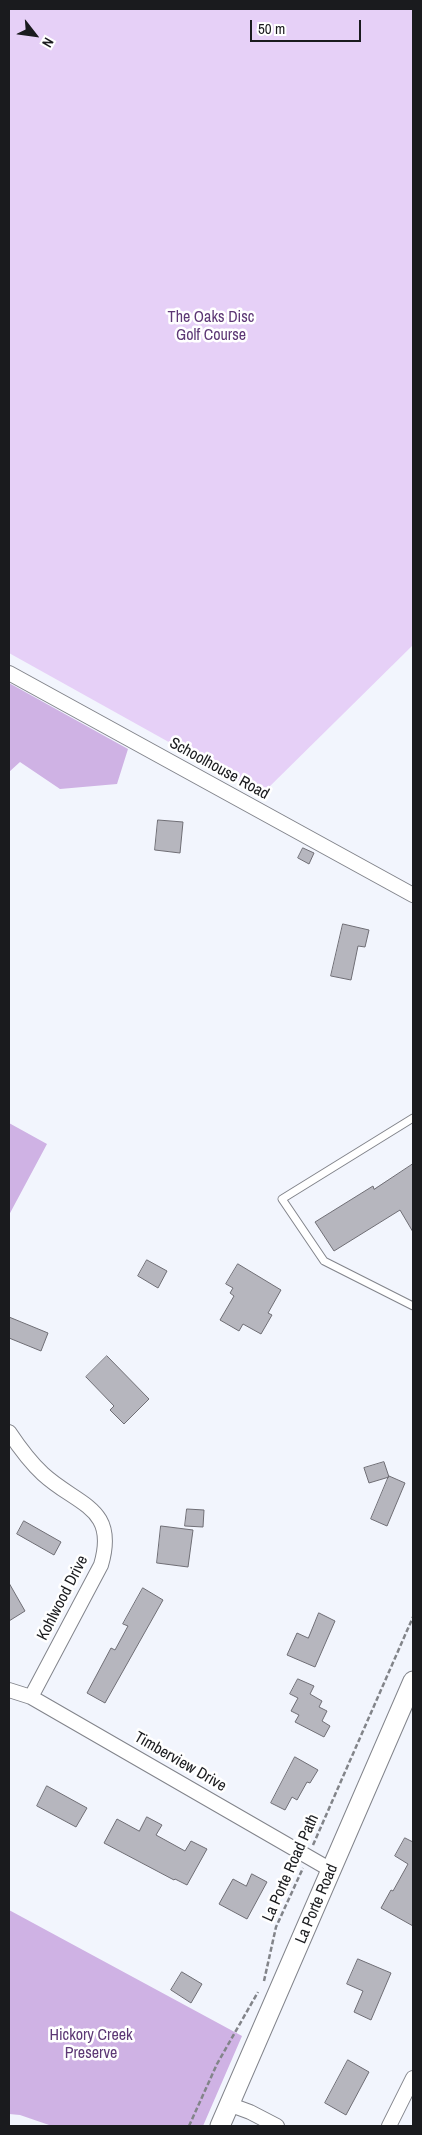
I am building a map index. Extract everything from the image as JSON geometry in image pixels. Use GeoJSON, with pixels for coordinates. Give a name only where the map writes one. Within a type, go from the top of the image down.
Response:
{"type":"FeatureCollection","features":[{"type":"Feature","properties":{"kind":"street","name":"Schoolhouse Road"},"geometry":{"type":"LineString","coordinates":[[9,673],[413,895]]}},
{"type":"Feature","properties":{"kind":"street","name":"Kohlwood Drive"},"geometry":{"type":"LineString","coordinates":[[9,1432],[26,1458],[44,1475],[96,1513],[104,1525],[106,1536],[106,1548],[101,1565],[31,1697]]}},
{"type":"Feature","properties":{"kind":"street","name":"La Porte Road"},"geometry":{"type":"LineString","coordinates":[[220,2126],[231,2105],[413,1681]]}},
{"type":"Feature","properties":{"kind":"street","name":"Timberview Drive"},"geometry":{"type":"LineString","coordinates":[[9,1690],[31,1697],[331,1870]]}},
{"type":"Feature","properties":{"kind":"street"},"geometry":{"type":"LineString","coordinates":[[389,2126],[413,2078]]}},
{"type":"Feature","properties":{"kind":"street"},"geometry":{"type":"LineString","coordinates":[[231,2105],[250,2112],[277,2126]]}},
{"type":"Feature","properties":{"kind":"lane"},"geometry":{"type":"LineString","coordinates":[[413,1118],[282,1199],[324,1261],[413,1306]]}},
{"type":"Feature","properties":{"kind":"path","name":"La Porte Road Path"},"geometry":{"type":"LineString","coordinates":[[189,2126],[217,2064],[263,1985],[276,1927],[413,1617]]}},
{"type":"Feature","properties":{"kind":"green space","name":"The Oaks Disc Golf Course"},"geometry":{"type":"Polygon","coordinates":[[[9,9],[413,9],[413,645],[262,794],[9,653],[9,9]]]}},
{"type":"Feature","properties":{"kind":"green space"},"geometry":{"type":"Polygon","coordinates":[[[9,683],[128,749],[117,784],[60,789],[20,762],[9,772],[9,683]]]}},
{"type":"Feature","properties":{"kind":"green space"},"geometry":{"type":"Polygon","coordinates":[[[9,1123],[47,1144],[9,1215],[9,1123]]]}},
{"type":"Feature","properties":{"kind":"green space","name":"Hickory Creek Preserve"},"geometry":{"type":"Polygon","coordinates":[[[9,1910],[242,2036],[203,2126],[52,2126],[20,2115],[9,2114],[9,1910]]]}},
{"type":"Feature","properties":{"kind":"building"},"geometry":{"type":"Polygon","coordinates":[[[158,820],[183,822],[180,853],[155,850],[158,820]]]}},
{"type":"Feature","properties":{"kind":"building"},"geometry":{"type":"Polygon","coordinates":[[[303,848],[314,853],[309,864],[298,858],[303,848]]]}},
{"type":"Feature","properties":{"kind":"building"},"geometry":{"type":"Polygon","coordinates":[[[343,924],[369,930],[365,947],[358,946],[351,980],[331,976],[343,924]]]}},
{"type":"Feature","properties":{"kind":"building"},"geometry":{"type":"Polygon","coordinates":[[[413,1164],[413,1232],[400,1210],[334,1251],[315,1222],[373,1186],[374,1189],[413,1164]]]}},
{"type":"Feature","properties":{"kind":"building"},"geometry":{"type":"Polygon","coordinates":[[[147,1260],[167,1271],[158,1288],[138,1276],[147,1260]]]}},
{"type":"Feature","properties":{"kind":"building"},"geometry":{"type":"Polygon","coordinates":[[[238,1264],[281,1290],[268,1313],[272,1315],[261,1334],[243,1324],[239,1331],[220,1320],[234,1296],[230,1293],[233,1288],[226,1284],[238,1264]]]}},
{"type":"Feature","properties":{"kind":"building"},"geometry":{"type":"Polygon","coordinates":[[[9,1317],[48,1333],[41,1351],[9,1338],[9,1317]]]}},
{"type":"Feature","properties":{"kind":"building"},"geometry":{"type":"Polygon","coordinates":[[[107,1356],[149,1399],[124,1424],[110,1410],[114,1406],[86,1377],[107,1356]]]}},
{"type":"Feature","properties":{"kind":"building"},"geometry":{"type":"Polygon","coordinates":[[[384,1462],[389,1477],[369,1483],[364,1468],[384,1462]]]}},
{"type":"Feature","properties":{"kind":"building"},"geometry":{"type":"Polygon","coordinates":[[[389,1476],[405,1483],[387,1526],[371,1519],[389,1476]]]}},
{"type":"Feature","properties":{"kind":"building"},"geometry":{"type":"Polygon","coordinates":[[[187,1509],[204,1510],[203,1527],[185,1526],[187,1509]]]}},
{"type":"Feature","properties":{"kind":"building"},"geometry":{"type":"Polygon","coordinates":[[[24,1521],[61,1542],[54,1555],[17,1534],[24,1521]]]}},
{"type":"Feature","properties":{"kind":"building"},"geometry":{"type":"Polygon","coordinates":[[[161,1526],[193,1530],[188,1567],[157,1563],[161,1526]]]}},
{"type":"Feature","properties":{"kind":"building"},"geometry":{"type":"Polygon","coordinates":[[[9,1583],[25,1611],[9,1621],[9,1583]]]}},
{"type":"Feature","properties":{"kind":"building"},"geometry":{"type":"Polygon","coordinates":[[[143,1588],[163,1600],[105,1703],[87,1693],[111,1648],[115,1650],[128,1626],[123,1624],[143,1588]]]}},
{"type":"Feature","properties":{"kind":"building"},"geometry":{"type":"Polygon","coordinates":[[[319,1613],[335,1621],[315,1667],[287,1655],[297,1633],[308,1638],[319,1613]]]}},
{"type":"Feature","properties":{"kind":"building"},"geometry":{"type":"Polygon","coordinates":[[[298,1679],[314,1686],[310,1694],[322,1701],[319,1707],[327,1711],[322,1721],[330,1726],[324,1737],[295,1722],[299,1715],[291,1711],[298,1698],[290,1694],[298,1679]]]}},
{"type":"Feature","properties":{"kind":"building"},"geometry":{"type":"Polygon","coordinates":[[[295,1757],[318,1770],[310,1783],[307,1782],[297,1800],[292,1797],[285,1810],[271,1803],[295,1757]]]}},
{"type":"Feature","properties":{"kind":"building"},"geometry":{"type":"Polygon","coordinates":[[[47,1786],[87,1808],[76,1827],[37,1806],[47,1786]]]}},
{"type":"Feature","properties":{"kind":"building"},"geometry":{"type":"Polygon","coordinates":[[[147,1817],[162,1825],[156,1835],[185,1851],[191,1841],[207,1849],[187,1885],[104,1843],[117,1819],[139,1831],[147,1817]]]}},
{"type":"Feature","properties":{"kind":"building"},"geometry":{"type":"Polygon","coordinates":[[[405,1838],[413,1842],[413,1926],[381,1908],[408,1864],[395,1856],[405,1838]]]}},
{"type":"Feature","properties":{"kind":"building"},"geometry":{"type":"Polygon","coordinates":[[[252,1874],[267,1882],[247,1919],[219,1904],[233,1879],[246,1886],[252,1874]]]}},
{"type":"Feature","properties":{"kind":"building"},"geometry":{"type":"Polygon","coordinates":[[[358,1959],[391,1973],[371,2020],[354,2012],[363,1991],[347,1984],[358,1959]]]}},
{"type":"Feature","properties":{"kind":"building"},"geometry":{"type":"Polygon","coordinates":[[[182,1972],[202,1984],[191,2003],[171,1990],[182,1972]]]}},
{"type":"Feature","properties":{"kind":"building"},"geometry":{"type":"Polygon","coordinates":[[[348,2060],[369,2072],[346,2115],[325,2103],[348,2060]]]}}]}
